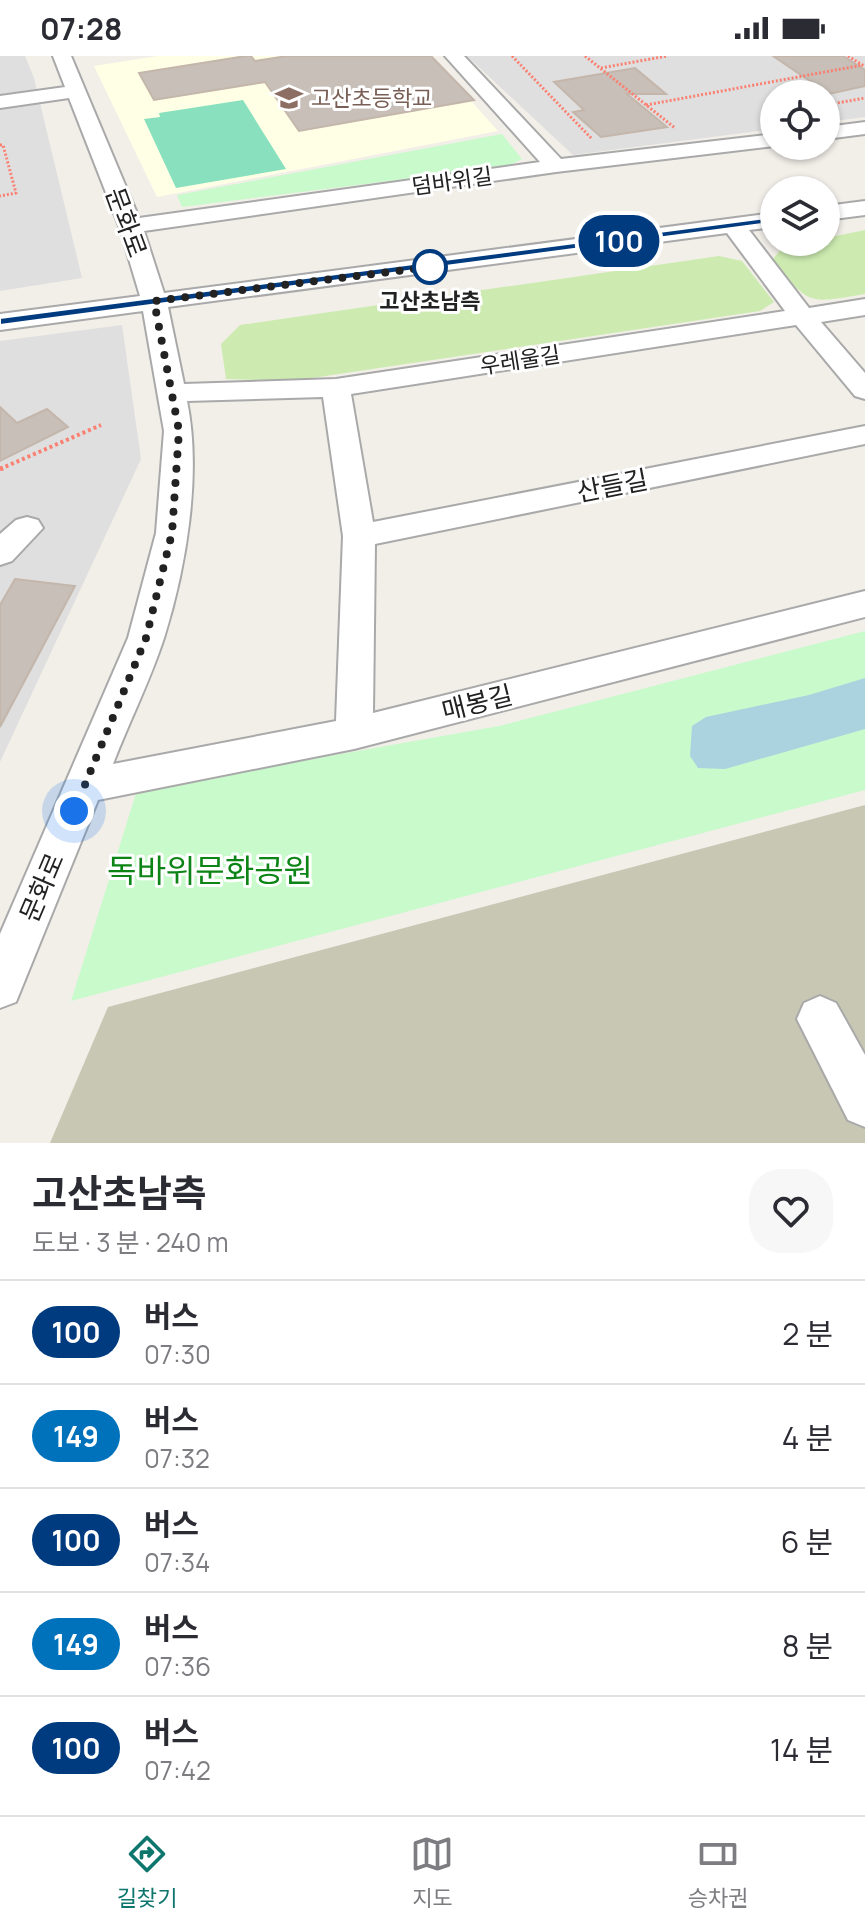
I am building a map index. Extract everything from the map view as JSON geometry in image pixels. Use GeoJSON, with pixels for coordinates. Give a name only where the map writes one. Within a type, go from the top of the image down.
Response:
{"type":"FeatureCollection","features":[{"type":"Feature","properties":{"kind":"street"},"geometry":{"type":"LineString","coordinates":[[454,56],[556,166]]}},
{"type":"Feature","properties":{"kind":"street"},"geometry":{"type":"LineString","coordinates":[[0,95],[71,70]]}},
{"type":"Feature","properties":{"kind":"street"},"geometry":{"type":"LineString","coordinates":[[0,102],[71,70]]}},
{"type":"Feature","properties":{"kind":"street","name":"문화로"},"geometry":{"type":"LineString","coordinates":[[0,986],[146,638],[172,533],[179,431],[154,301],[131,226],[71,70]]}},
{"type":"Feature","properties":{"kind":"street"},"geometry":{"type":"LineString","coordinates":[[840,131],[865,128]]}},
{"type":"Feature","properties":{"kind":"street","name":"덤바위길"},"geometry":{"type":"LineString","coordinates":[[131,226],[556,166],[760,142]]}},
{"type":"Feature","properties":{"kind":"street"},"geometry":{"type":"LineString","coordinates":[[840,211],[865,208]]}},
{"type":"Feature","properties":{"kind":"street"},"geometry":{"type":"LineString","coordinates":[[0,322],[760,222]]}},
{"type":"Feature","properties":{"kind":"street"},"geometry":{"type":"LineString","coordinates":[[734,226],[802,316],[865,390]]}},
{"type":"Feature","properties":{"kind":"street","name":"우레울길"},"geometry":{"type":"LineString","coordinates":[[174,393],[336,388],[865,307]]}},
{"type":"Feature","properties":{"kind":"street"},"geometry":{"type":"LineString","coordinates":[[336,388],[359,536],[354,733]]}},
{"type":"Feature","properties":{"kind":"street","name":"산들길"},"geometry":{"type":"LineString","coordinates":[[359,536],[865,435]]}},
{"type":"Feature","properties":{"kind":"street"},"geometry":{"type":"LineString","coordinates":[[0,553],[27,528]]}},
{"type":"Feature","properties":{"kind":"street","name":"매봉길"},"geometry":{"type":"LineString","coordinates":[[85,786],[354,733],[865,604]]}},
{"type":"Feature","properties":{"kind":"street"},"geometry":{"type":"LineString","coordinates":[[820,1019],[865,1103]]}},
{"type":"Feature","properties":{"kind":"path"},"geometry":{"type":"LineString","coordinates":[[512,56],[611,160]]}},
{"type":"Feature","properties":{"kind":"path"},"geometry":{"type":"LineString","coordinates":[[585,56],[678,131]]}},
{"type":"Feature","properties":{"kind":"path"},"geometry":{"type":"LineString","coordinates":[[600,68],[667,56]]}},
{"type":"Feature","properties":{"kind":"path"},"geometry":{"type":"LineString","coordinates":[[848,56],[864,66]]}},
{"type":"Feature","properties":{"kind":"path"},"geometry":{"type":"LineString","coordinates":[[646,105],[864,66]]}},
{"type":"Feature","properties":{"kind":"path"},"geometry":{"type":"LineString","coordinates":[[840,102],[865,98]]}},
{"type":"Feature","properties":{"kind":"path"},"geometry":{"type":"LineString","coordinates":[[0,145],[3,145],[16,193],[0,196]]}},
{"type":"Feature","properties":{"kind":"path"},"geometry":{"type":"LineString","coordinates":[[0,469],[101,425]]}},
{"type":"Feature","properties":{"kind":"shaded area"},"geometry":{"type":"Polygon","coordinates":[[[0,56],[25,56],[34,78],[82,278],[0,291],[0,56]]]}},
{"type":"Feature","properties":{"kind":"shaded area","name":"고산초등학교"},"geometry":{"type":"Polygon","coordinates":[[[158,56],[431,56],[498,131],[157,197],[94,66],[158,56]]]}},
{"type":"Feature","properties":{"kind":"shaded area"},"geometry":{"type":"Polygon","coordinates":[[[467,56],[865,56],[865,117],[840,120],[840,80],[760,80],[760,131],[573,155],[467,56]]]}},
{"type":"Feature","properties":{"kind":"shaded area"},"geometry":{"type":"Polygon","coordinates":[[[122,325],[141,459],[0,762],[0,341],[122,325]]]}},
{"type":"Feature","properties":{"kind":"shaded area"},"geometry":{"type":"Polygon","coordinates":[[[865,805],[865,1143],[50,1143],[108,1007],[865,805]]]}},
{"type":"Feature","properties":{"kind":"green space"},"geometry":{"type":"Polygon","coordinates":[[[243,100],[286,169],[176,188],[144,119],[160,117],[159,113],[243,100]]]}},
{"type":"Feature","properties":{"kind":"green space"},"geometry":{"type":"Polygon","coordinates":[[[502,134],[522,159],[508,166],[182,207],[177,195],[502,134]]]}},
{"type":"Feature","properties":{"kind":"green space"},"geometry":{"type":"Polygon","coordinates":[[[865,230],[865,294],[820,300],[811,298],[794,286],[772,260],[775,256],[840,256],[840,235],[865,230]]]}},
{"type":"Feature","properties":{"kind":"green space"},"geometry":{"type":"Polygon","coordinates":[[[719,256],[742,261],[774,302],[760,311],[292,381],[226,379],[221,344],[240,325],[719,256]]]}},
{"type":"Feature","properties":{"kind":"green space","name":"독바위문화공원"},"geometry":{"type":"Polygon","coordinates":[[[865,631],[865,790],[71,1001],[137,790],[499,726],[865,631]]]}},
{"type":"Feature","properties":{"kind":"water"},"geometry":{"type":"Polygon","coordinates":[[[865,678],[865,729],[725,769],[698,768],[690,756],[692,726],[706,717],[809,695],[865,678]]]}},
{"type":"Feature","properties":{"kind":"building"},"geometry":{"type":"Polygon","coordinates":[[[251,56],[255,61],[287,56],[431,56],[474,100],[299,131],[265,82],[154,100],[139,73],[251,56]]]}},
{"type":"Feature","properties":{"kind":"building"},"geometry":{"type":"Polygon","coordinates":[[[773,56],[843,56],[865,70],[865,86],[840,92],[840,80],[808,80],[773,56]]]}},
{"type":"Feature","properties":{"kind":"building"},"geometry":{"type":"Polygon","coordinates":[[[635,68],[666,94],[627,94],[667,127],[601,137],[573,112],[584,110],[554,82],[635,68]]]}},
{"type":"Feature","properties":{"kind":"building"},"geometry":{"type":"Polygon","coordinates":[[[0,407],[17,423],[47,409],[68,427],[0,461],[0,407]]]}},
{"type":"Feature","properties":{"kind":"building"},"geometry":{"type":"Polygon","coordinates":[[[15,579],[75,586],[0,727],[0,605],[15,579]]]}},
{"type":"Feature","properties":{"kind":"bus line","name":"100"},"geometry":{"type":"LineString","coordinates":[[0,322],[760,222]]}},
{"type":"Feature","properties":{"kind":"place","name":"고산초등학교"},"geometry":{"type":"Point","coordinates":[289,98]}},
{"type":"Feature","properties":{"kind":"place","name":"고산초남측"},"geometry":{"type":"Point","coordinates":[430,267]}},
{"type":"Feature","properties":{"kind":"route"},"geometry":{"type":"LineString","coordinates":[[74,811],[146,638],[172,533],[179,431],[154,301],[430,267]]}}]}
